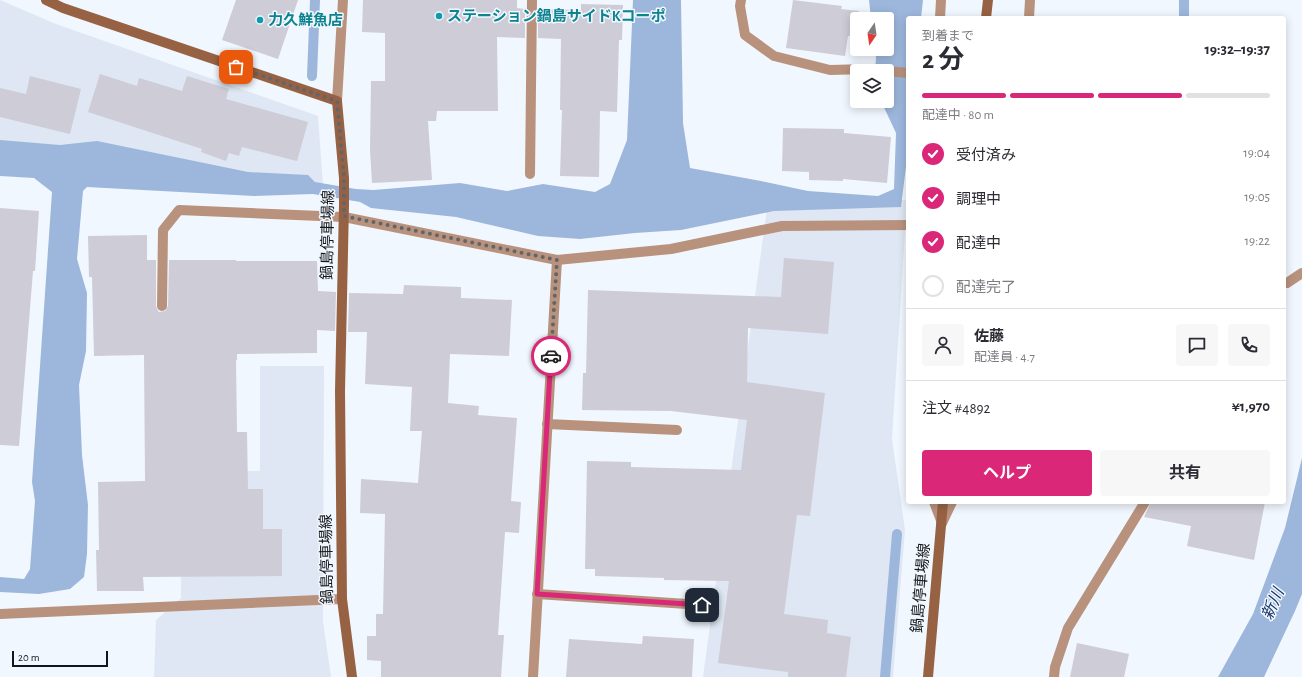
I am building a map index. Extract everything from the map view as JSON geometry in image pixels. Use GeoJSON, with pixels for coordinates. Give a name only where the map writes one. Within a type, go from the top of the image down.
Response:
{"type":"FeatureCollection","features":[{"type":"Feature","properties":{"kind":"main road"},"geometry":{"type":"LineString","coordinates":[[46,0],[63,8],[337,101]]}},
{"type":"Feature","properties":{"kind":"main road"},"geometry":{"type":"LineString","coordinates":[[986,16],[988,0]]}},
{"type":"Feature","properties":{"kind":"main road","name":"鍋島停車場線"},"geometry":{"type":"LineString","coordinates":[[337,101],[344,178],[340,391],[342,599],[352,677]]}},
{"type":"Feature","properties":{"kind":"main road","name":"鍋島停車場線"},"geometry":{"type":"LineString","coordinates":[[928,677],[944,504]]}},
{"type":"Feature","properties":{"kind":"street"},"geometry":{"type":"LineString","coordinates":[[337,101],[343,0]]}},
{"type":"Feature","properties":{"kind":"street"},"geometry":{"type":"LineString","coordinates":[[530,174],[532,0]]}},
{"type":"Feature","properties":{"kind":"street"},"geometry":{"type":"LineString","coordinates":[[741,0],[740,6],[745,36],[774,56],[830,70],[850,69]]}},
{"type":"Feature","properties":{"kind":"street"},"geometry":{"type":"LineString","coordinates":[[940,16],[941,0]]}},
{"type":"Feature","properties":{"kind":"street"},"geometry":{"type":"LineString","coordinates":[[1028,16],[1030,0]]}},
{"type":"Feature","properties":{"kind":"street"},"geometry":{"type":"LineString","coordinates":[[894,72],[906,73]]}},
{"type":"Feature","properties":{"kind":"street"},"geometry":{"type":"LineString","coordinates":[[162,306],[163,230],[179,210],[344,216],[557,260],[671,249],[782,226],[906,225]]}},
{"type":"Feature","properties":{"kind":"street"},"geometry":{"type":"LineString","coordinates":[[533,677],[557,260]]}},
{"type":"Feature","properties":{"kind":"street"},"geometry":{"type":"LineString","coordinates":[[1286,283],[1302,273]]}},
{"type":"Feature","properties":{"kind":"street"},"geometry":{"type":"LineString","coordinates":[[547,424],[677,430]]}},
{"type":"Feature","properties":{"kind":"street"},"geometry":{"type":"LineString","coordinates":[[935,504],[942,523]]}},
{"type":"Feature","properties":{"kind":"street"},"geometry":{"type":"LineString","coordinates":[[942,523],[951,504]]}},
{"type":"Feature","properties":{"kind":"street"},"geometry":{"type":"LineString","coordinates":[[1054,677],[1055,667],[1068,628],[1144,504]]}},
{"type":"Feature","properties":{"kind":"street"},"geometry":{"type":"LineString","coordinates":[[537,594],[702,605]]}},
{"type":"Feature","properties":{"kind":"street"},"geometry":{"type":"LineString","coordinates":[[0,614],[342,599]]}},
{"type":"Feature","properties":{"kind":"shaded area"},"geometry":{"type":"Polygon","coordinates":[[[0,0],[56,24],[318,116],[323,186],[0,152],[0,0]]]}},
{"type":"Feature","properties":{"kind":"shaded area"},"geometry":{"type":"Polygon","coordinates":[[[906,200],[892,439],[905,530],[893,677],[703,677],[768,201],[906,200]]]}},
{"type":"Feature","properties":{"kind":"shaded area"},"geometry":{"type":"Polygon","coordinates":[[[260,366],[324,366],[323,621],[331,677],[154,677],[156,620],[181,598],[180,471],[260,471],[260,366]]]}},
{"type":"Feature","properties":{"kind":"water"},"geometry":{"type":"Polygon","coordinates":[[[633,0],[681,0],[683,123],[690,168],[808,191],[878,196],[894,189],[896,133],[884,108],[894,108],[894,64],[876,64],[876,56],[894,56],[894,12],[870,12],[869,0],[923,0],[921,16],[906,16],[906,166],[901,207],[774,211],[681,230],[580,239],[538,236],[456,217],[371,208],[360,202],[313,194],[254,196],[87,187],[83,191],[77,259],[87,293],[86,351],[79,385],[82,455],[88,505],[87,554],[84,577],[70,589],[39,594],[0,592],[0,577],[24,579],[30,569],[35,501],[32,482],[52,192],[34,178],[0,176],[0,140],[60,145],[97,141],[248,172],[308,175],[315,182],[356,189],[373,190],[460,183],[507,191],[543,184],[595,192],[610,184],[627,140],[633,0]]]}},
{"type":"Feature","properties":{"kind":"water","name":"新川"},"geometry":{"type":"Polygon","coordinates":[[[1302,458],[1302,594],[1264,677],[1218,677],[1253,614],[1285,528],[1302,458]]]}},
{"type":"Feature","properties":{"kind":"building","name":"力久鮮魚店"},"geometry":{"type":"Polygon","coordinates":[[[236,0],[298,0],[278,59],[222,40],[236,0]]]}},
{"type":"Feature","properties":{"kind":"building"},"geometry":{"type":"Polygon","coordinates":[[[363,0],[517,0],[517,8],[525,9],[525,38],[497,37],[498,111],[437,111],[436,121],[428,121],[432,180],[372,183],[370,150],[371,81],[385,81],[385,33],[362,32],[363,0]]]}},
{"type":"Feature","properties":{"kind":"building"},"geometry":{"type":"Polygon","coordinates":[[[793,0],[842,6],[841,9],[859,11],[850,12],[850,36],[848,36],[845,56],[786,48],[793,0]]]}},
{"type":"Feature","properties":{"kind":"building"},"geometry":{"type":"Polygon","coordinates":[[[581,4],[623,5],[622,40],[619,40],[617,112],[600,111],[599,177],[560,176],[562,110],[560,110],[561,39],[538,38],[538,9],[581,10],[581,4]]]}},
{"type":"Feature","properties":{"kind":"building"},"geometry":{"type":"Polygon","coordinates":[[[100,74],[137,86],[139,78],[182,91],[187,76],[229,89],[226,99],[308,122],[297,161],[242,147],[239,156],[229,153],[226,161],[201,152],[202,149],[88,112],[100,74]]]}},
{"type":"Feature","properties":{"kind":"building"},"geometry":{"type":"Polygon","coordinates":[[[30,76],[81,89],[70,134],[0,117],[0,88],[26,94],[30,76]]]}},
{"type":"Feature","properties":{"kind":"building"},"geometry":{"type":"Polygon","coordinates":[[[783,128],[844,129],[844,133],[891,137],[887,183],[843,179],[843,181],[809,180],[809,172],[782,171],[783,128]]]}},
{"type":"Feature","properties":{"kind":"building"},"geometry":{"type":"Polygon","coordinates":[[[0,208],[39,211],[19,446],[0,445],[0,208]]]}},
{"type":"Feature","properties":{"kind":"building"},"geometry":{"type":"Polygon","coordinates":[[[147,235],[147,260],[156,260],[156,306],[159,312],[165,311],[168,306],[169,260],[317,261],[318,291],[336,292],[335,331],[317,330],[317,353],[237,354],[237,432],[247,432],[248,489],[263,489],[263,529],[282,529],[282,576],[143,577],[144,591],[97,591],[96,550],[99,550],[98,482],[145,481],[144,355],[94,356],[92,277],[89,277],[88,236],[147,235]]]}},
{"type":"Feature","properties":{"kind":"building"},"geometry":{"type":"Polygon","coordinates":[[[784,258],[834,262],[828,334],[748,328],[747,382],[825,393],[810,516],[797,515],[784,614],[828,620],[827,633],[851,637],[846,677],[788,677],[788,672],[718,663],[729,581],[664,580],[664,578],[595,576],[595,569],[585,569],[587,461],[631,462],[631,467],[741,470],[747,420],[671,411],[582,410],[583,373],[586,373],[588,290],[781,297],[784,258]]]}},
{"type":"Feature","properties":{"kind":"building"},"geometry":{"type":"Polygon","coordinates":[[[404,285],[461,287],[461,298],[512,300],[509,356],[450,354],[448,403],[479,406],[478,415],[517,418],[511,501],[521,502],[519,533],[505,532],[498,635],[504,635],[501,677],[381,677],[381,661],[367,660],[367,636],[376,636],[376,614],[383,614],[385,514],[360,513],[361,479],[418,483],[422,431],[410,431],[412,387],[365,384],[367,332],[348,332],[349,293],[403,294],[404,285]]]}},
{"type":"Feature","properties":{"kind":"building"},"geometry":{"type":"Polygon","coordinates":[[[1150,504],[1265,504],[1254,560],[1187,546],[1191,526],[1144,517],[1150,504]]]}},
{"type":"Feature","properties":{"kind":"building"},"geometry":{"type":"Polygon","coordinates":[[[643,636],[694,639],[692,677],[566,677],[569,639],[642,644],[643,636]]]}},
{"type":"Feature","properties":{"kind":"building"},"geometry":{"type":"Polygon","coordinates":[[[1077,643],[1129,654],[1124,677],[1070,677],[1077,643]]]}},
{"type":"Feature","properties":{"kind":"waterway"},"geometry":{"type":"LineString","coordinates":[[312,76],[315,0]]}},
{"type":"Feature","properties":{"kind":"waterway"},"geometry":{"type":"LineString","coordinates":[[1184,0],[1184,16]]}},
{"type":"Feature","properties":{"kind":"waterway"},"geometry":{"type":"LineString","coordinates":[[885,677],[897,534]]}},
{"type":"Feature","properties":{"kind":"way so far"},"geometry":{"type":"LineString","coordinates":[[236,67],[337,101],[344,178],[344,216],[395,228],[557,260],[551,356]]}},
{"type":"Feature","properties":{"kind":"place","name":"ステーション鍋島サイドKコーポ"},"geometry":{"type":"Point","coordinates":[439,16]}},
{"type":"Feature","properties":{"kind":"place","name":"力久鮮魚店"},"geometry":{"type":"Point","coordinates":[260,20]}},
{"type":"Feature","properties":{"kind":"route"},"geometry":{"type":"LineString","coordinates":[[551,356],[537,594],[702,605]]}}]}
